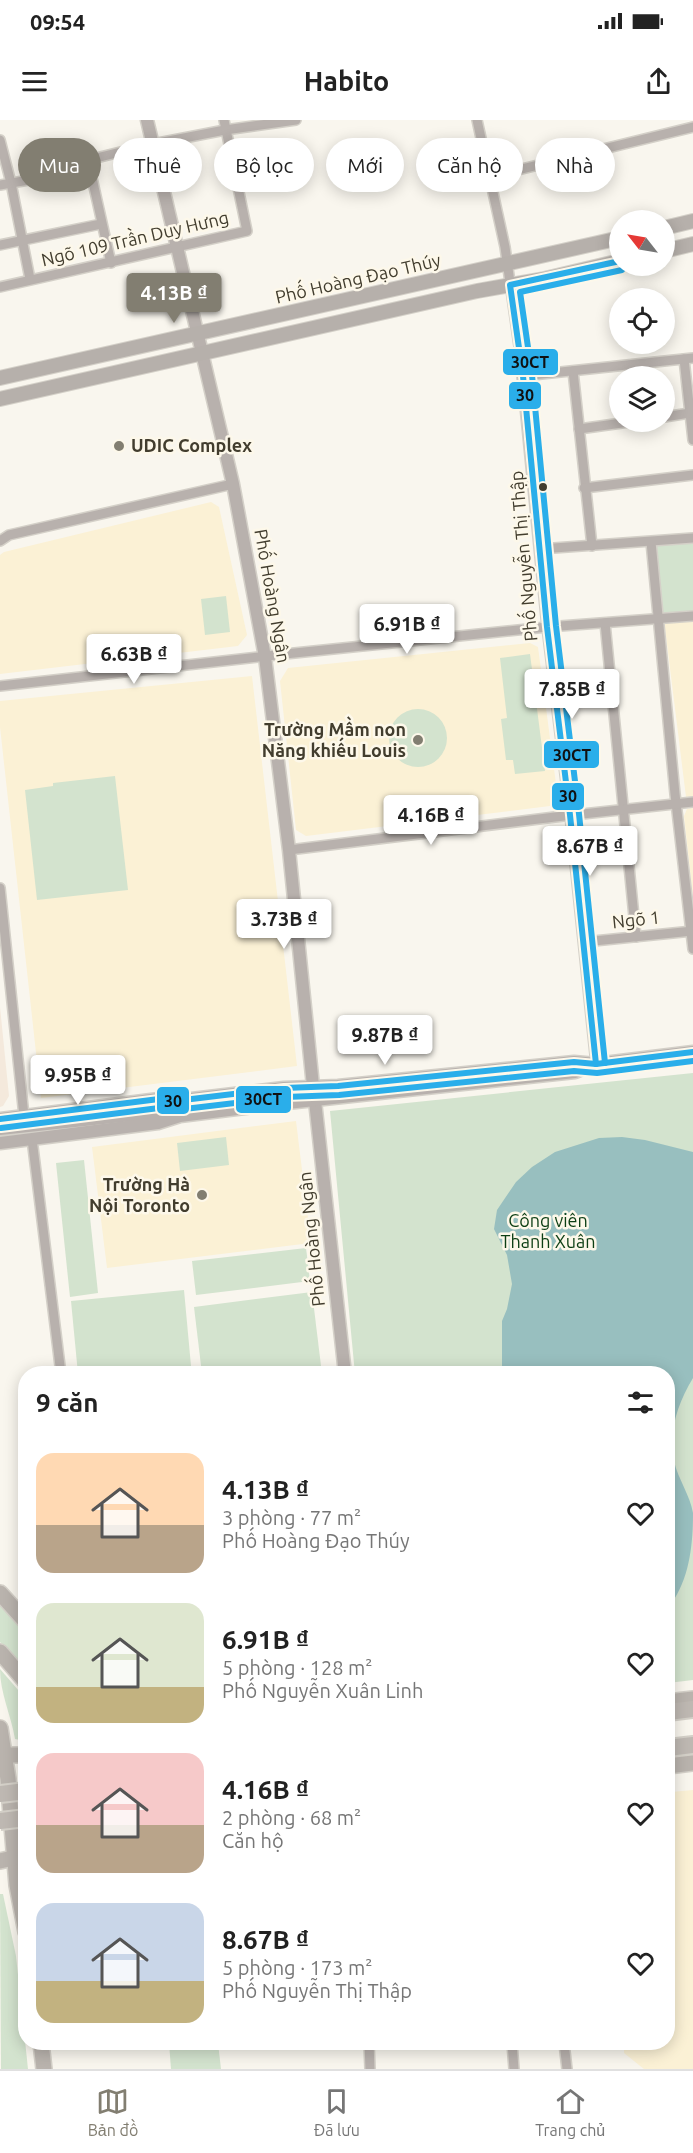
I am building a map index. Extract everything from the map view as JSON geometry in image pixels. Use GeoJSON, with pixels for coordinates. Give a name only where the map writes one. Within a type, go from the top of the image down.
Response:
{"type":"FeatureCollection","features":[{"type":"Feature","properties":{"kind":"highway"},"geometry":{"type":"LineString","coordinates":[[675,1711],[693,1709]]}},
{"type":"Feature","properties":{"kind":"highway"},"geometry":{"type":"LineString","coordinates":[[675,1720],[693,1719]]}},
{"type":"Feature","properties":{"kind":"highway"},"geometry":{"type":"LineString","coordinates":[[675,1747],[693,1745]]}},
{"type":"Feature","properties":{"kind":"highway"},"geometry":{"type":"LineString","coordinates":[[675,1756],[693,1754]]}},
{"type":"Feature","properties":{"kind":"highway"},"geometry":{"type":"LineString","coordinates":[[0,1794],[18,1792]]}},
{"type":"Feature","properties":{"kind":"highway"},"geometry":{"type":"LineString","coordinates":[[0,1821],[18,1819]]}},
{"type":"Feature","properties":{"kind":"main road"},"geometry":{"type":"LineString","coordinates":[[675,225],[693,221]]}},
{"type":"Feature","properties":{"kind":"main road","name":"Phố Hoàng Đạo Thúy"},"geometry":{"type":"LineString","coordinates":[[0,378],[609,240]]}},
{"type":"Feature","properties":{"kind":"main road"},"geometry":{"type":"LineString","coordinates":[[675,248],[693,244]]}},
{"type":"Feature","properties":{"kind":"main road","name":"Phố Hoàng Đạo Thúy"},"geometry":{"type":"LineString","coordinates":[[0,399],[609,263]]}},
{"type":"Feature","properties":{"kind":"main road"},"geometry":{"type":"LineString","coordinates":[[0,1593],[18,1613]]}},
{"type":"Feature","properties":{"kind":"main road"},"geometry":{"type":"LineString","coordinates":[[0,1652],[18,1673]]}},
{"type":"Feature","properties":{"kind":"main road"},"geometry":{"type":"LineString","coordinates":[[675,1701],[693,1699]]}},
{"type":"Feature","properties":{"kind":"main road"},"geometry":{"type":"LineString","coordinates":[[0,1728],[18,1891]]}},
{"type":"Feature","properties":{"kind":"main road"},"geometry":{"type":"LineString","coordinates":[[2,1755],[18,1755]]}},
{"type":"Feature","properties":{"kind":"main road"},"geometry":{"type":"LineString","coordinates":[[675,1765],[693,1763]]}},
{"type":"Feature","properties":{"kind":"main road"},"geometry":{"type":"LineString","coordinates":[[44,2050],[44,2069]]}},
{"type":"Feature","properties":{"kind":"street","name":"Phố Hoàng Ngân"},"geometry":{"type":"LineString","coordinates":[[147,120],[152,138]]}},
{"type":"Feature","properties":{"kind":"street"},"geometry":{"type":"LineString","coordinates":[[175,138],[224,125],[296,120]]}},
{"type":"Feature","properties":{"kind":"street","name":"Phố Nguyễn Thị Thập"},"geometry":{"type":"LineString","coordinates":[[477,120],[481,138]]}},
{"type":"Feature","properties":{"kind":"street","name":"Ngõ 109 Trần Duy Hưng"},"geometry":{"type":"LineString","coordinates":[[0,287],[247,231],[224,125]]}},
{"type":"Feature","properties":{"kind":"street"},"geometry":{"type":"LineString","coordinates":[[523,169],[693,127]]}},
{"type":"Feature","properties":{"kind":"street"},"geometry":{"type":"LineString","coordinates":[[0,140],[30,279]]}},
{"type":"Feature","properties":{"kind":"street"},"geometry":{"type":"LineString","coordinates":[[0,185],[18,182]]}},
{"type":"Feature","properties":{"kind":"street"},"geometry":{"type":"LineString","coordinates":[[94,192],[111,262]]}},
{"type":"Feature","properties":{"kind":"street","name":"Phố Hoàng Ngân"},"geometry":{"type":"LineString","coordinates":[[164,192],[233,484],[265,657],[289,850],[313,1086]]}},
{"type":"Feature","properties":{"kind":"street","name":"Phố Nguyễn Thị Thập"},"geometry":{"type":"LineString","coordinates":[[492,192],[507,262],[523,376],[547,627],[570,815],[596,1064]]}},
{"type":"Feature","properties":{"kind":"street"},"geometry":{"type":"LineString","coordinates":[[0,245],[101,224]]}},
{"type":"Feature","properties":{"kind":"street"},"geometry":{"type":"LineString","coordinates":[[523,376],[688,359],[693,440]]}},
{"type":"Feature","properties":{"kind":"street"},"geometry":{"type":"LineString","coordinates":[[573,371],[592,546]]}},
{"type":"Feature","properties":{"kind":"street"},"geometry":{"type":"LineString","coordinates":[[675,415],[690,413]]}},
{"type":"Feature","properties":{"kind":"street"},"geometry":{"type":"LineString","coordinates":[[579,429],[609,425]]}},
{"type":"Feature","properties":{"kind":"street"},"geometry":{"type":"LineString","coordinates":[[584,488],[693,475]]}},
{"type":"Feature","properties":{"kind":"street"},"geometry":{"type":"LineString","coordinates":[[0,541],[9,535],[233,484]]}},
{"type":"Feature","properties":{"kind":"street"},"geometry":{"type":"LineString","coordinates":[[540,549],[693,538]]}},
{"type":"Feature","properties":{"kind":"street"},"geometry":{"type":"LineString","coordinates":[[651,542],[657,620],[693,949]]}},
{"type":"Feature","properties":{"kind":"street"},"geometry":{"type":"LineString","coordinates":[[0,686],[547,627],[693,616]]}},
{"type":"Feature","properties":{"kind":"street"},"geometry":{"type":"LineString","coordinates":[[605,623],[636,937]]}},
{"type":"Feature","properties":{"kind":"street"},"geometry":{"type":"LineString","coordinates":[[289,850],[693,802]]}},
{"type":"Feature","properties":{"kind":"street"},"geometry":{"type":"LineString","coordinates":[[0,888],[24,1116]]}},
{"type":"Feature","properties":{"kind":"street","name":"Ngõ 1"},"geometry":{"type":"LineString","coordinates":[[584,942],[692,931]]}},
{"type":"Feature","properties":{"kind":"street"},"geometry":{"type":"LineString","coordinates":[[0,1119],[159,1099],[176,1101],[225,1093],[338,1086],[574,1062],[596,1064],[693,1052]]}},
{"type":"Feature","properties":{"kind":"street"},"geometry":{"type":"LineString","coordinates":[[0,1143],[158,1123],[180,1116],[575,1072],[596,1064]]}},
{"type":"Feature","properties":{"kind":"street"},"geometry":{"type":"LineString","coordinates":[[159,1112],[176,1101]]}},
{"type":"Feature","properties":{"kind":"street","name":"Phố Hoàng Ngân"},"geometry":{"type":"LineString","coordinates":[[315,1101],[344,1366]]}},
{"type":"Feature","properties":{"kind":"street"},"geometry":{"type":"LineString","coordinates":[[0,1129],[159,1112],[180,1116]]}},
{"type":"Feature","properties":{"kind":"street"},"geometry":{"type":"LineString","coordinates":[[32,1139],[59,1366]]}},
{"type":"Feature","properties":{"kind":"street"},"geometry":{"type":"LineString","coordinates":[[369,2050],[370,2069]]}},
{"type":"Feature","properties":{"kind":"street"},"geometry":{"type":"LineString","coordinates":[[513,2050],[514,2069]]}},
{"type":"Feature","properties":{"kind":"street"},"geometry":{"type":"LineString","coordinates":[[565,2050],[567,2069]]}},
{"type":"Feature","properties":{"kind":"shaded area"},"geometry":{"type":"Polygon","coordinates":[[[211,502],[219,507],[247,635],[238,646],[0,674],[0,555],[4,552],[211,502]]]}},
{"type":"Feature","properties":{"kind":"shaded area"},"geometry":{"type":"Polygon","coordinates":[[[693,618],[693,796],[686,797],[664,620],[693,618]]]}},
{"type":"Feature","properties":{"kind":"shaded area","name":"Trường Mầm non Năng khiếu Louis"},"geometry":{"type":"Polygon","coordinates":[[[530,643],[538,647],[558,799],[550,806],[306,836],[296,830],[280,681],[288,668],[530,643]]]}},
{"type":"Feature","properties":{"kind":"shaded area"},"geometry":{"type":"Polygon","coordinates":[[[252,676],[297,1066],[41,1098],[0,727],[0,701],[252,676]]]}},
{"type":"Feature","properties":{"kind":"shaded area"},"geometry":{"type":"Polygon","coordinates":[[[693,808],[693,897],[684,816],[687,809],[693,808]]]}},
{"type":"Feature","properties":{"kind":"shaded area"},"geometry":{"type":"Polygon","coordinates":[[[0,1007],[9,1096],[0,1107],[0,1007]]]}},
{"type":"Feature","properties":{"kind":"shaded area","name":"Trường Hà Nội Toronto"},"geometry":{"type":"Polygon","coordinates":[[[296,1121],[311,1243],[107,1268],[92,1147],[296,1121]]]}},
{"type":"Feature","properties":{"kind":"shaded area"},"geometry":{"type":"Polygon","coordinates":[[[693,1790],[693,2069],[644,2069],[624,2053],[624,2050],[675,2050],[675,1792],[693,1790]]]}},
{"type":"Feature","properties":{"kind":"green space"},"geometry":{"type":"Polygon","coordinates":[[[693,538],[693,616],[657,620],[651,542],[693,538]]]}},
{"type":"Feature","properties":{"kind":"green space"},"geometry":{"type":"Polygon","coordinates":[[[226,596],[230,632],[205,635],[201,599],[226,596]]]}},
{"type":"Feature","properties":{"kind":"green space"},"geometry":{"type":"Polygon","coordinates":[[[530,654],[545,771],[515,774],[513,760],[506,760],[501,719],[507,718],[500,658],[530,654]]]}},
{"type":"Feature","properties":{"kind":"green space"},"geometry":{"type":"Polygon","coordinates":[[[418,709],[434,714],[442,722],[447,738],[442,754],[434,762],[418,767],[402,762],[394,754],[389,738],[394,722],[402,714],[418,709]]]}},
{"type":"Feature","properties":{"kind":"green space"},"geometry":{"type":"Polygon","coordinates":[[[115,776],[128,890],[37,900],[25,790],[53,786],[53,783],[115,776]]]}},
{"type":"Feature","properties":{"kind":"green space","name":"Công viên Thanh Xuân"},"geometry":{"type":"Polygon","coordinates":[[[693,1073],[693,1680],[675,1682],[675,1366],[354,1366],[330,1111],[693,1073]]]}},
{"type":"Feature","properties":{"kind":"green space"},"geometry":{"type":"Polygon","coordinates":[[[226,1137],[229,1165],[180,1171],[177,1143],[226,1137]]]}},
{"type":"Feature","properties":{"kind":"green space"},"geometry":{"type":"Polygon","coordinates":[[[84,1160],[98,1293],[70,1297],[56,1163],[84,1160]]]}},
{"type":"Feature","properties":{"kind":"green space"},"geometry":{"type":"Polygon","coordinates":[[[306,1248],[310,1281],[196,1295],[192,1261],[306,1248]]]}},
{"type":"Feature","properties":{"kind":"green space"},"geometry":{"type":"Polygon","coordinates":[[[184,1290],[191,1366],[77,1366],[71,1301],[184,1290]]]}},
{"type":"Feature","properties":{"kind":"green space"},"geometry":{"type":"Polygon","coordinates":[[[312,1292],[321,1366],[201,1366],[194,1307],[312,1292]]]}},
{"type":"Feature","properties":{"kind":"green space"},"geometry":{"type":"Polygon","coordinates":[[[0,1600],[18,1620],[18,1664],[0,1642],[0,1600]]]}},
{"type":"Feature","properties":{"kind":"green space"},"geometry":{"type":"Polygon","coordinates":[[[0,1669],[18,1690],[18,1740],[15,1739],[2,1687],[0,1669]]]}},
{"type":"Feature","properties":{"kind":"green space"},"geometry":{"type":"Polygon","coordinates":[[[0,1894],[3,1894],[18,1975],[18,2050],[26,2050],[28,2069],[1,2069],[0,1894]]]}},
{"type":"Feature","properties":{"kind":"green space"},"geometry":{"type":"Polygon","coordinates":[[[170,2050],[219,2050],[221,2069],[171,2069],[170,2050]]]}},
{"type":"Feature","properties":{"kind":"water"},"geometry":{"type":"Polygon","coordinates":[[[622,1137],[645,1140],[693,1152],[693,1378],[683,1397],[675,1421],[675,1366],[502,1366],[502,1321],[512,1284],[507,1255],[494,1229],[497,1210],[516,1182],[532,1167],[555,1152],[599,1138],[622,1137]]]}},
{"type":"Feature","properties":{"kind":"water"},"geometry":{"type":"Polygon","coordinates":[[[675,1464],[693,1513],[691,1551],[681,1587],[675,1598],[675,1464]]]}},
{"type":"Feature","properties":{"kind":"transit line","name":"30"},"geometry":{"type":"LineString","coordinates":[[596,1064],[570,815],[547,627],[523,376],[510,285],[609,263]]}},
{"type":"Feature","properties":{"kind":"transit line","name":"30CT"},"geometry":{"type":"LineString","coordinates":[[605,1063],[579,814],[556,626],[532,375],[520,292],[609,273]]}},
{"type":"Feature","properties":{"kind":"transit line","name":"30"},"geometry":{"type":"LineString","coordinates":[[0,1119],[159,1099],[175,1101],[284,1088],[338,1086],[574,1062],[596,1064],[693,1052]]}},
{"type":"Feature","properties":{"kind":"transit line","name":"30CT"},"geometry":{"type":"LineString","coordinates":[[1,1128],[159,1108],[176,1110],[285,1097],[339,1095],[574,1071],[597,1073],[693,1061]]}},
{"type":"Feature","properties":{"kind":"place","name":"UDIC Complex"},"geometry":{"type":"Point","coordinates":[119,446]}},
{"type":"Feature","properties":{"kind":"place","name":"Trường Mầm non Năng khiếu Louis"},"geometry":{"type":"Point","coordinates":[418,740]}},
{"type":"Feature","properties":{"kind":"place","name":"Trường Hà Nội Toronto"},"geometry":{"type":"Point","coordinates":[202,1195]}}]}
